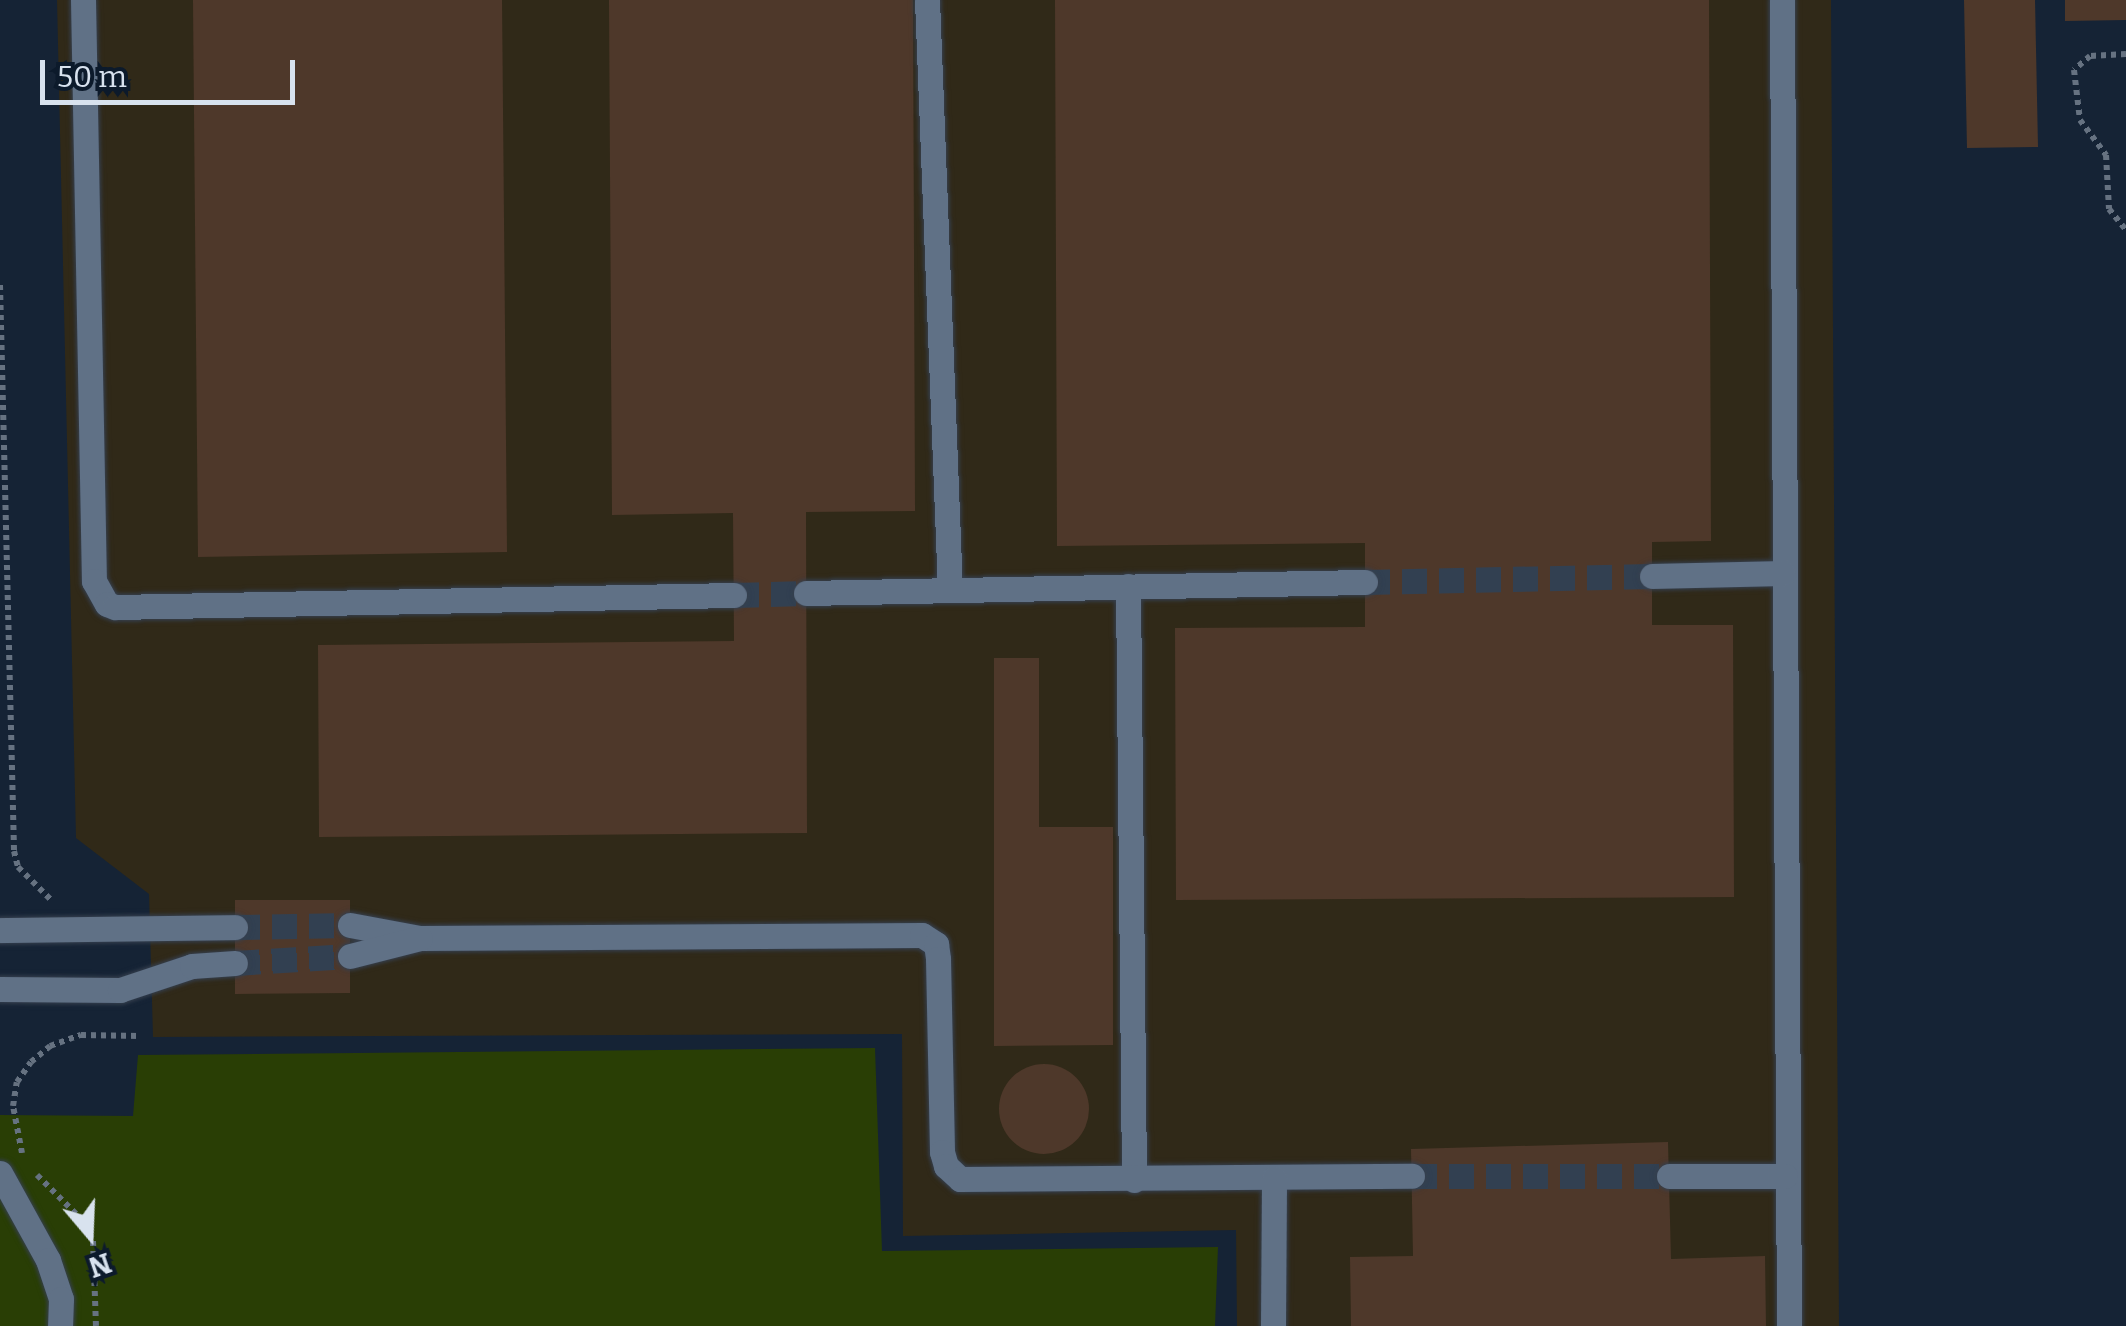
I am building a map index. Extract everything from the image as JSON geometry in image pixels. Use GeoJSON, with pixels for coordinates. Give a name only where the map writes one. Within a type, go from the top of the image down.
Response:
{"type":"FeatureCollection","features":[{"type":"Feature","properties":{"kind":"street"},"geometry":{"type":"LineString","coordinates":[[83,0],[94,581],[106,604],[115,607],[734,595]]}},
{"type":"Feature","properties":{"kind":"street"},"geometry":{"type":"LineString","coordinates":[[927,0],[950,590]]}},
{"type":"Feature","properties":{"kind":"street"},"geometry":{"type":"LineString","coordinates":[[1782,0],[1788,1326]]}},
{"type":"Feature","properties":{"kind":"street"},"geometry":{"type":"LineString","coordinates":[[1652,576],[1783,573]]}},
{"type":"Feature","properties":{"kind":"street"},"geometry":{"type":"LineString","coordinates":[[806,593],[1365,582]]}},
{"type":"Feature","properties":{"kind":"street"},"geometry":{"type":"LineString","coordinates":[[1128,586],[1134,1180]]}},
{"type":"Feature","properties":{"kind":"street"},"geometry":{"type":"LineString","coordinates":[[350,925],[420,938],[922,935],[936,944],[946,1166],[960,1179],[973,1182],[1412,1176]]}},
{"type":"Feature","properties":{"kind":"street"},"geometry":{"type":"LineString","coordinates":[[0,930],[235,927]]}},
{"type":"Feature","properties":{"kind":"street"},"geometry":{"type":"LineString","coordinates":[[350,956],[420,938]]}},
{"type":"Feature","properties":{"kind":"street"},"geometry":{"type":"LineString","coordinates":[[0,990],[120,990],[192,966],[234,963]]}},
{"type":"Feature","properties":{"kind":"street"},"geometry":{"type":"LineString","coordinates":[[0,1173],[48,1260],[61,1299],[60,1326]]}},
{"type":"Feature","properties":{"kind":"street"},"geometry":{"type":"LineString","coordinates":[[1668,1176],[1785,1176]]}},
{"type":"Feature","properties":{"kind":"street"},"geometry":{"type":"LineString","coordinates":[[1274,1178],[1274,1326]]}},
{"type":"Feature","properties":{"kind":"path"},"geometry":{"type":"LineString","coordinates":[[2126,54],[2090,56],[2074,70],[2080,120],[2106,155],[2109,209],[2126,230]]}},
{"type":"Feature","properties":{"kind":"path"},"geometry":{"type":"LineString","coordinates":[[0,285],[14,851],[18,867],[56,905]]}},
{"type":"Feature","properties":{"kind":"path"},"geometry":{"type":"LineString","coordinates":[[96,1326],[92,1241],[80,1217],[26,1162],[17,1142],[13,1106],[17,1082],[50,1046],[81,1035],[140,1036]]}},
{"type":"Feature","properties":{"kind":"shaded area"},"geometry":{"type":"Polygon","coordinates":[[[57,0],[1831,0],[1839,1326],[1237,1326],[1236,1230],[903,1236],[902,1034],[153,1037],[149,894],[76,838],[57,0]]]}},
{"type":"Feature","properties":{"kind":"green space"},"geometry":{"type":"Polygon","coordinates":[[[875,1048],[882,1251],[1218,1247],[1215,1326],[0,1326],[0,1115],[133,1116],[138,1055],[875,1048]]]}},
{"type":"Feature","properties":{"kind":"building"},"geometry":{"type":"Polygon","coordinates":[[[193,0],[502,0],[507,552],[198,557],[193,0]]]}},
{"type":"Feature","properties":{"kind":"building"},"geometry":{"type":"Polygon","coordinates":[[[609,0],[913,0],[915,511],[806,512],[807,833],[319,837],[318,645],[734,641],[733,513],[612,515],[609,0]]]}},
{"type":"Feature","properties":{"kind":"building"},"geometry":{"type":"Polygon","coordinates":[[[1055,0],[1709,0],[1711,541],[1652,542],[1652,625],[1733,625],[1734,897],[1176,900],[1175,628],[1365,627],[1365,543],[1057,546],[1055,0]]]}},
{"type":"Feature","properties":{"kind":"building"},"geometry":{"type":"Polygon","coordinates":[[[1964,0],[2035,0],[2038,147],[1967,148],[1964,0]]]}},
{"type":"Feature","properties":{"kind":"building"},"geometry":{"type":"Polygon","coordinates":[[[2065,0],[2126,0],[2126,20],[2065,21],[2065,0]]]}},
{"type":"Feature","properties":{"kind":"building"},"geometry":{"type":"Polygon","coordinates":[[[994,658],[1039,658],[1039,827],[1113,827],[1113,1045],[994,1046],[994,658]]]}},
{"type":"Feature","properties":{"kind":"building"},"geometry":{"type":"Polygon","coordinates":[[[235,900],[350,900],[350,993],[235,994],[235,900]]]}},
{"type":"Feature","properties":{"kind":"building"},"geometry":{"type":"Polygon","coordinates":[[[1035,1064],[1053,1064],[1069,1071],[1082,1084],[1089,1109],[1082,1134],[1069,1147],[1053,1154],[1035,1154],[1019,1147],[1006,1134],[999,1118],[999,1100],[1006,1084],[1019,1071],[1035,1064]]]}},
{"type":"Feature","properties":{"kind":"building"},"geometry":{"type":"Polygon","coordinates":[[[1668,1142],[1671,1259],[1765,1256],[1766,1326],[1351,1326],[1350,1257],[1413,1256],[1411,1149],[1668,1142]]]}},
{"type":"Feature","properties":{"kind":"tunnel"},"geometry":{"type":"LineString","coordinates":[[1365,582],[1652,576]]}},
{"type":"Feature","properties":{"kind":"tunnel"},"geometry":{"type":"LineString","coordinates":[[734,595],[806,593]]}},
{"type":"Feature","properties":{"kind":"tunnel"},"geometry":{"type":"LineString","coordinates":[[235,927],[350,925]]}},
{"type":"Feature","properties":{"kind":"tunnel"},"geometry":{"type":"LineString","coordinates":[[235,963],[350,956]]}},
{"type":"Feature","properties":{"kind":"tunnel"},"geometry":{"type":"LineString","coordinates":[[1412,1176],[1669,1176]]}}]}
